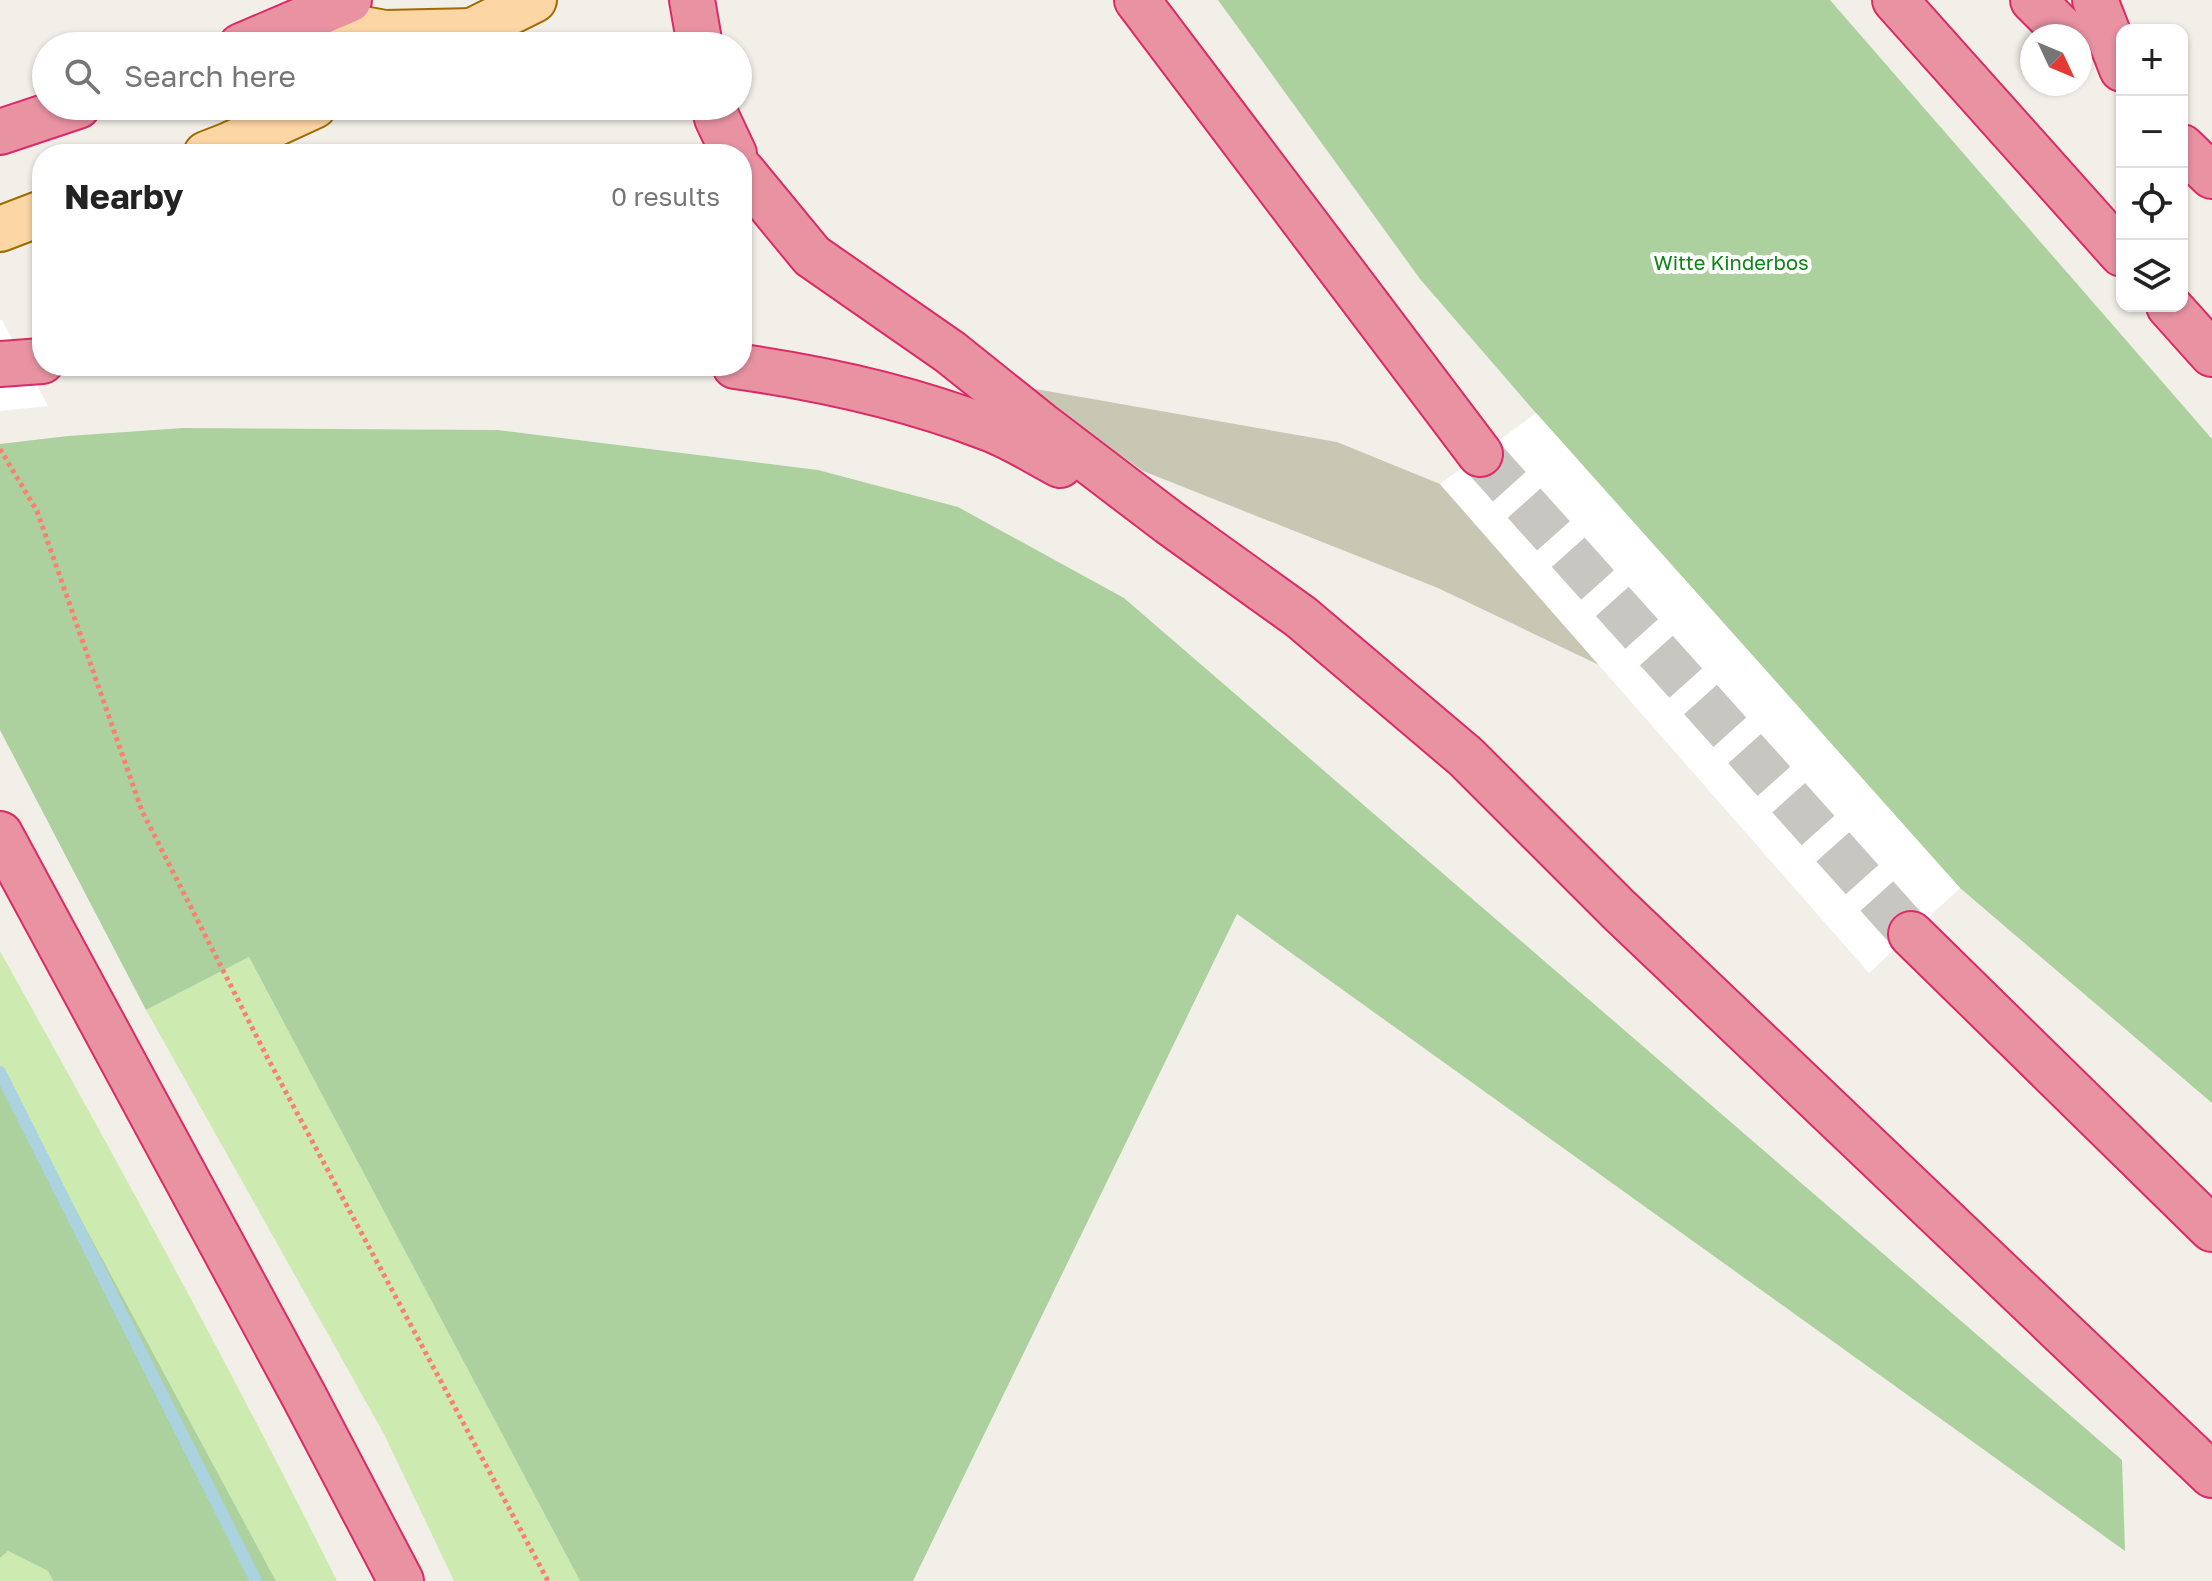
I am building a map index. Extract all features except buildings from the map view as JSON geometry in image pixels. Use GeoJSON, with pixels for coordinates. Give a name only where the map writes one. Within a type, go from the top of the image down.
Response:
{"type":"FeatureCollection","features":[{"type":"Feature","properties":{"kind":"highway"},"geometry":{"type":"LineString","coordinates":[[261,32],[293,9],[349,0]]}},
{"type":"Feature","properties":{"kind":"highway"},"geometry":{"type":"LineString","coordinates":[[692,0],[698,32]]}},
{"type":"Feature","properties":{"kind":"highway"},"geometry":{"type":"LineString","coordinates":[[1137,0],[1480,454]]}},
{"type":"Feature","properties":{"kind":"highway"},"geometry":{"type":"LineString","coordinates":[[1895,0],[2116,247]]}},
{"type":"Feature","properties":{"kind":"highway"},"geometry":{"type":"LineString","coordinates":[[2033,0],[2057,24]]}},
{"type":"Feature","properties":{"kind":"highway"},"geometry":{"type":"LineString","coordinates":[[2095,0],[2116,54]]}},
{"type":"Feature","properties":{"kind":"highway"},"geometry":{"type":"LineString","coordinates":[[2092,59],[2116,83]]}},
{"type":"Feature","properties":{"kind":"highway"},"geometry":{"type":"LineString","coordinates":[[0,132],[36,120]]}},
{"type":"Feature","properties":{"kind":"highway"},"geometry":{"type":"LineString","coordinates":[[718,120],[729,144]]}},
{"type":"Feature","properties":{"kind":"highway"},"geometry":{"type":"LineString","coordinates":[[2188,153],[2212,176]]}},
{"type":"Feature","properties":{"kind":"highway"},"geometry":{"type":"LineString","coordinates":[[752,183],[812,256],[950,352],[1170,523],[1301,617],[1466,757],[1619,910],[2212,1475]]}},
{"type":"Feature","properties":{"kind":"highway"},"geometry":{"type":"LineString","coordinates":[[2174,312],[2212,354]]}},
{"type":"Feature","properties":{"kind":"highway"},"geometry":{"type":"LineString","coordinates":[[752,368],[891,396],[991,429],[1170,523]]}},
{"type":"Feature","properties":{"kind":"highway"},"geometry":{"type":"LineString","coordinates":[[0,834],[401,1581]]}},
{"type":"Feature","properties":{"kind":"highway"},"geometry":{"type":"LineString","coordinates":[[1911,934],[2212,1229]]}},
{"type":"Feature","properties":{"kind":"main road"},"geometry":{"type":"LineString","coordinates":[[472,32],[534,0]]}},
{"type":"Feature","properties":{"kind":"main road"},"geometry":{"type":"LineString","coordinates":[[293,9],[381,32]]}},
{"type":"Feature","properties":{"kind":"main road"},"geometry":{"type":"LineString","coordinates":[[231,144],[283,120]]}},
{"type":"Feature","properties":{"kind":"main road"},"geometry":{"type":"LineString","coordinates":[[0,229],[32,217]]}},
{"type":"Feature","properties":{"kind":"path"},"geometry":{"type":"LineString","coordinates":[[0,449],[37,511],[142,811],[266,1055],[548,1581]]}},
{"type":"Feature","properties":{"kind":"shaded area"},"geometry":{"type":"Polygon","coordinates":[[[1024,387],[1337,442],[1440,484],[1599,665],[1438,588],[1143,471],[1024,387]]]}},
{"type":"Feature","properties":{"kind":"green space","name":"Witte Kinderbos"},"geometry":{"type":"Polygon","coordinates":[[[1218,0],[1830,0],[2212,439],[2212,1103],[1960,888],[1420,279],[1218,0]]]}},
{"type":"Feature","properties":{"kind":"green space"},"geometry":{"type":"Polygon","coordinates":[[[183,428],[497,430],[818,470],[958,507],[1124,598],[2122,1460],[2125,1551],[1237,914],[913,1581],[580,1581],[249,957],[146,1010],[0,730],[0,444],[183,428]]]}},
{"type":"Feature","properties":{"kind":"green space"},"geometry":{"type":"Polygon","coordinates":[[[0,951],[172,1264],[337,1581],[276,1581],[0,1069],[0,951]]]}},
{"type":"Feature","properties":{"kind":"green space"},"geometry":{"type":"Polygon","coordinates":[[[249,957],[580,1581],[454,1581],[384,1434],[146,1010],[249,957]]]}},
{"type":"Feature","properties":{"kind":"green space"},"geometry":{"type":"Polygon","coordinates":[[[0,1069],[276,1581],[53,1581],[48,1571],[8,1551],[0,1558],[0,1069]]]}},
{"type":"Feature","properties":{"kind":"green space"},"geometry":{"type":"Polygon","coordinates":[[[8,1551],[48,1571],[53,1581],[0,1581],[0,1558],[8,1551]]]}},
{"type":"Feature","properties":{"kind":"pier"},"geometry":{"type":"Polygon","coordinates":[[[2,320],[48,406],[0,411],[2,320]]]}},
{"type":"Feature","properties":{"kind":"pier"},"geometry":{"type":"Polygon","coordinates":[[[1536,413],[1960,888],[1869,973],[1440,484],[1536,413]]]}},
{"type":"Feature","properties":{"kind":"waterway"},"geometry":{"type":"LineString","coordinates":[[0,1072],[256,1581]]}},
{"type":"Feature","properties":{"kind":"tunnel"},"geometry":{"type":"LineString","coordinates":[[1480,454],[1911,934]]}}]}
